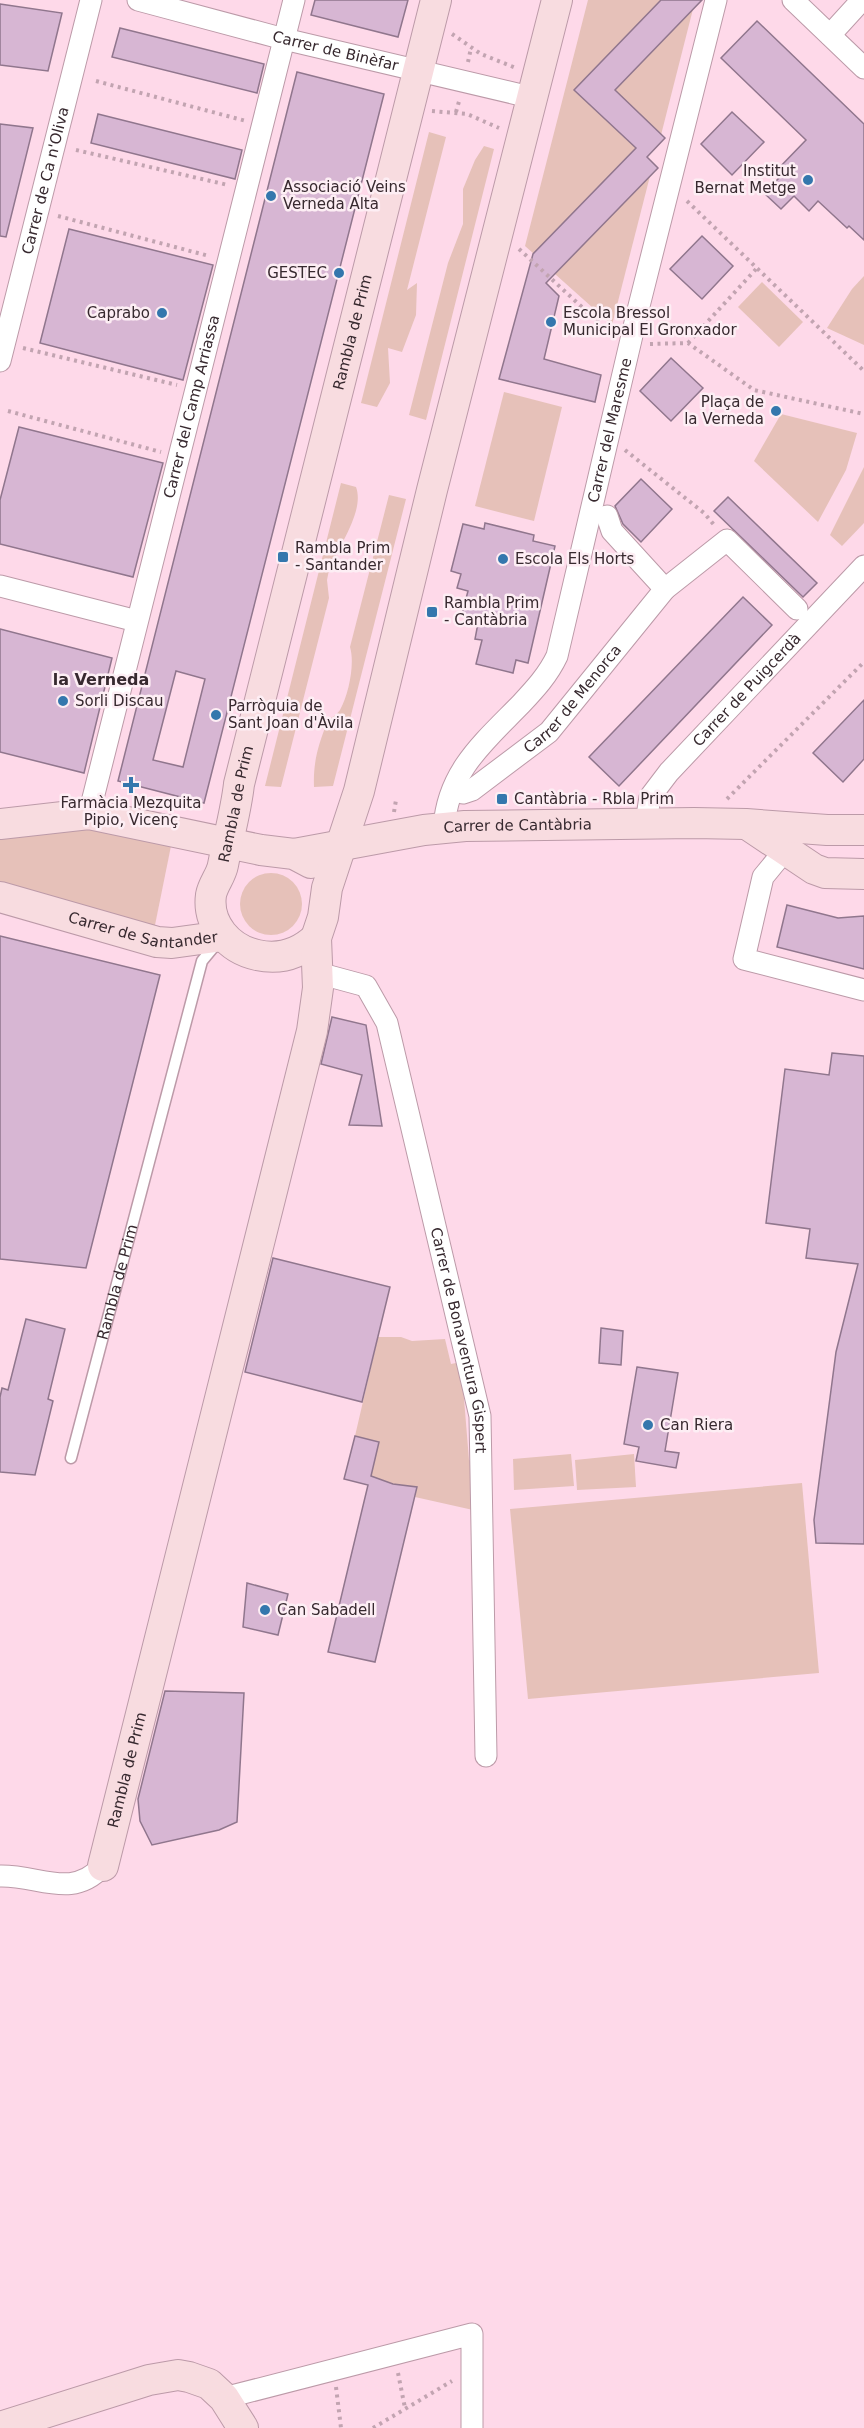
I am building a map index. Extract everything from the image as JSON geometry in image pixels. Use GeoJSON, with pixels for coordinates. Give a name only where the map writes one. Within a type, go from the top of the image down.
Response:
{"type":"FeatureCollection","features":[{"type":"Feature","properties":{"kind":"main road","name":"Rambla de Prim"},"geometry":{"type":"LineString","coordinates":[[223,936],[210,908],[214,882],[224,856],[239,784],[436,0]]}},
{"type":"Feature","properties":{"kind":"main road"},"geometry":{"type":"LineString","coordinates":[[316,938],[323,917],[327,888],[359,790],[432,490],[534,98],[557,0]]}},
{"type":"Feature","properties":{"kind":"main road"},"geometry":{"type":"LineString","coordinates":[[0,825],[89,814],[224,856],[261,850],[294,854],[317,869],[327,888]]}},
{"type":"Feature","properties":{"kind":"main road"},"geometry":{"type":"LineString","coordinates":[[746,824],[814,869],[825,873],[864,874]]}},
{"type":"Feature","properties":{"kind":"main road","name":"Carrer de Cantàbria"},"geometry":{"type":"LineString","coordinates":[[294,854],[444,827],[746,824],[826,830],[864,830]]}},
{"type":"Feature","properties":{"kind":"main road","name":"Carrer de Santander"},"geometry":{"type":"LineString","coordinates":[[0,897],[157,942],[171,943],[223,936],[231,944],[250,954],[280,957],[303,949],[316,938]]}},
{"type":"Feature","properties":{"kind":"main road","name":"Rambla de Prim"},"geometry":{"type":"LineString","coordinates":[[104,1866],[312,1031],[318,973],[316,938]]}},
{"type":"Feature","properties":{"kind":"main road"},"geometry":{"type":"LineString","coordinates":[[280,957],[318,973]]}},
{"type":"Feature","properties":{"kind":"main road"},"geometry":{"type":"LineString","coordinates":[[0,2427],[167,2376],[189,2376],[209,2384],[224,2398],[243,2428]]}},
{"type":"Feature","properties":{"kind":"street","name":"Carrer de Ca n'Oliva"},"geometry":{"type":"LineString","coordinates":[[0,361],[91,0]]}},
{"type":"Feature","properties":{"kind":"street","name":"Carrer de Binèfar"},"geometry":{"type":"LineString","coordinates":[[138,0],[417,72],[534,98]]}},
{"type":"Feature","properties":{"kind":"street","name":"Carrer del Camp Arriassa"},"geometry":{"type":"LineString","coordinates":[[89,814],[294,0]]}},
{"type":"Feature","properties":{"kind":"street","name":"Carrer del Maresme"},"geometry":{"type":"LineString","coordinates":[[444,827],[445,812],[459,772],[472,754],[543,681],[557,656],[637,314],[716,0]]}},
{"type":"Feature","properties":{"kind":"street"},"geometry":{"type":"LineString","coordinates":[[793,0],[864,68]]}},
{"type":"Feature","properties":{"kind":"street"},"geometry":{"type":"LineString","coordinates":[[830,35],[862,0]]}},
{"type":"Feature","properties":{"kind":"street"},"geometry":{"type":"LineString","coordinates":[[607,516],[612,531],[665,589]]}},
{"type":"Feature","properties":{"kind":"street"},"geometry":{"type":"LineString","coordinates":[[728,540],[797,609]]}},
{"type":"Feature","properties":{"kind":"street","name":"Carrer de Menorca"},"geometry":{"type":"LineString","coordinates":[[463,794],[472,790],[549,732],[665,589],[728,540]]}},
{"type":"Feature","properties":{"kind":"street","name":"Carrer de Puigcerdà"},"geometry":{"type":"LineString","coordinates":[[646,824],[650,797],[669,772],[864,566]]}},
{"type":"Feature","properties":{"kind":"street"},"geometry":{"type":"LineString","coordinates":[[0,586],[129,619]]}},
{"type":"Feature","properties":{"kind":"street"},"geometry":{"type":"LineString","coordinates":[[786,849],[763,877],[744,959],[864,990]]}},
{"type":"Feature","properties":{"kind":"street","name":"Carrer de Bonaventura Gispert"},"geometry":{"type":"LineString","coordinates":[[318,973],[366,986],[387,1023],[480,1416],[486,1756]]}},
{"type":"Feature","properties":{"kind":"street"},"geometry":{"type":"LineString","coordinates":[[9,1876],[57,1884],[78,1884],[93,1877],[104,1866]]}},
{"type":"Feature","properties":{"kind":"street"},"geometry":{"type":"LineString","coordinates":[[224,2398],[472,2334],[472,2428]]}},
{"type":"Feature","properties":{"kind":"lane","name":"Rambla de Prim"},"geometry":{"type":"LineString","coordinates":[[71,1458],[202,961],[223,936]]}},
{"type":"Feature","properties":{"kind":"path"},"geometry":{"type":"LineString","coordinates":[[447,31],[471,48],[518,69]]}},
{"type":"Feature","properties":{"kind":"path"},"geometry":{"type":"LineString","coordinates":[[466,68],[471,48]]}},
{"type":"Feature","properties":{"kind":"path"},"geometry":{"type":"LineString","coordinates":[[96,81],[249,122]]}},
{"type":"Feature","properties":{"kind":"path"},"geometry":{"type":"LineString","coordinates":[[456,112],[460,98]]}},
{"type":"Feature","properties":{"kind":"path"},"geometry":{"type":"LineString","coordinates":[[426,119],[430,110],[456,112],[501,129],[500,135]]}},
{"type":"Feature","properties":{"kind":"path"},"geometry":{"type":"LineString","coordinates":[[76,150],[233,187]]}},
{"type":"Feature","properties":{"kind":"path"},"geometry":{"type":"LineString","coordinates":[[687,201],[864,371]]}},
{"type":"Feature","properties":{"kind":"path"},"geometry":{"type":"LineString","coordinates":[[58,216],[215,257]]}},
{"type":"Feature","properties":{"kind":"path"},"geometry":{"type":"LineString","coordinates":[[518,249],[610,333],[618,335]]}},
{"type":"Feature","properties":{"kind":"path"},"geometry":{"type":"LineString","coordinates":[[688,343],[757,268]]}},
{"type":"Feature","properties":{"kind":"path"},"geometry":{"type":"LineString","coordinates":[[649,344],[688,343],[754,390],[864,414]]}},
{"type":"Feature","properties":{"kind":"path","name":"Carrer del Camp Arriassa"},"geometry":{"type":"LineString","coordinates":[[24,348],[182,386]]}},
{"type":"Feature","properties":{"kind":"path","name":"Carrer del Camp Arriassa"},"geometry":{"type":"LineString","coordinates":[[8,411],[166,453]]}},
{"type":"Feature","properties":{"kind":"path"},"geometry":{"type":"LineString","coordinates":[[622,449],[704,513],[728,540]]}},
{"type":"Feature","properties":{"kind":"path"},"geometry":{"type":"LineString","coordinates":[[726,800],[864,662]]}},
{"type":"Feature","properties":{"kind":"path"},"geometry":{"type":"LineString","coordinates":[[394,813],[396,800]]}},
{"type":"Feature","properties":{"kind":"path"},"geometry":{"type":"LineString","coordinates":[[396,2354],[405,2408]]}},
{"type":"Feature","properties":{"kind":"path"},"geometry":{"type":"LineString","coordinates":[[333,2370],[341,2428]]}},
{"type":"Feature","properties":{"kind":"path"},"geometry":{"type":"LineString","coordinates":[[373,2428],[456,2379]]}},
{"type":"Feature","properties":{"kind":"shaded area"},"geometry":{"type":"Polygon","coordinates":[[[588,0],[661,0],[575,90],[596,110],[693,9],[661,135],[636,148],[534,254],[525,246],[588,0]]]}},
{"type":"Feature","properties":{"kind":"shaded area"},"geometry":{"type":"Polygon","coordinates":[[[429,132],[446,137],[407,290],[417,283],[416,315],[402,352],[388,348],[390,383],[377,407],[361,403],[429,132]]]}},
{"type":"Feature","properties":{"kind":"shaded area"},"geometry":{"type":"Polygon","coordinates":[[[484,146],[494,149],[426,420],[409,415],[448,263],[463,224],[463,189],[475,160],[484,146]]]}},
{"type":"Feature","properties":{"kind":"shaded area"},"geometry":{"type":"Polygon","coordinates":[[[650,176],[612,325],[555,274],[650,176]]]}},
{"type":"Feature","properties":{"kind":"shaded area"},"geometry":{"type":"Polygon","coordinates":[[[864,276],[864,345],[827,328],[852,289],[864,276]]]}},
{"type":"Feature","properties":{"kind":"shaded area"},"geometry":{"type":"Polygon","coordinates":[[[762,282],[803,322],[779,347],[738,307],[762,282]]]}},
{"type":"Feature","properties":{"kind":"shaded area"},"geometry":{"type":"Polygon","coordinates":[[[504,392],[562,407],[534,521],[475,506],[504,392]]]}},
{"type":"Feature","properties":{"kind":"shaded area"},"geometry":{"type":"Polygon","coordinates":[[[781,414],[857,433],[846,470],[818,522],[754,461],[781,414]]]}},
{"type":"Feature","properties":{"kind":"shaded area"},"geometry":{"type":"Polygon","coordinates":[[[864,467],[864,523],[842,546],[830,535],[864,467]]]}},
{"type":"Feature","properties":{"kind":"shaded area"},"geometry":{"type":"Polygon","coordinates":[[[341,483],[356,487],[357,507],[329,570],[327,580],[329,598],[281,787],[265,786],[341,483]]]}},
{"type":"Feature","properties":{"kind":"shaded area"},"geometry":{"type":"Polygon","coordinates":[[[389,495],[406,499],[333,786],[314,787],[315,762],[321,739],[328,721],[340,710],[348,687],[352,661],[350,647],[389,495]]]}},
{"type":"Feature","properties":{"kind":"shaded area"},"geometry":{"type":"Polygon","coordinates":[[[90,827],[172,841],[154,930],[0,886],[0,834],[90,827]]]}},
{"type":"Feature","properties":{"kind":"shaded area"},"geometry":{"type":"Polygon","coordinates":[[[271,873],[283,875],[293,882],[300,892],[302,904],[300,916],[293,926],[283,933],[271,935],[259,933],[249,926],[242,916],[240,904],[242,892],[249,882],[259,875],[271,873]]]}},
{"type":"Feature","properties":{"kind":"shaded area"},"geometry":{"type":"Polygon","coordinates":[[[378,1337],[401,1337],[412,1341],[445,1339],[451,1364],[461,1362],[469,1460],[473,1462],[473,1510],[415,1497],[417,1487],[393,1484],[371,1476],[379,1442],[355,1436],[378,1337]]]}},
{"type":"Feature","properties":{"kind":"shaded area"},"geometry":{"type":"Polygon","coordinates":[[[571,1454],[574,1486],[514,1490],[513,1459],[571,1454]]]}},
{"type":"Feature","properties":{"kind":"shaded area"},"geometry":{"type":"Polygon","coordinates":[[[634,1454],[636,1487],[577,1490],[575,1460],[634,1454]]]}},
{"type":"Feature","properties":{"kind":"shaded area"},"geometry":{"type":"Polygon","coordinates":[[[802,1483],[819,1673],[528,1699],[510,1509],[802,1483]]]}},
{"type":"Feature","properties":{"kind":"building"},"geometry":{"type":"Polygon","coordinates":[[[315,0],[408,0],[398,37],[311,15],[315,0]]]}},
{"type":"Feature","properties":{"kind":"building"},"geometry":{"type":"Polygon","coordinates":[[[661,0],[702,0],[615,90],[665,138],[647,157],[658,168],[546,283],[559,296],[544,359],[601,375],[595,402],[499,379],[533,254],[636,148],[574,90],[661,0]]]}},
{"type":"Feature","properties":{"kind":"building"},"geometry":{"type":"Polygon","coordinates":[[[0,4],[62,13],[48,71],[0,65],[0,4]]]}},
{"type":"Feature","properties":{"kind":"building"},"geometry":{"type":"Polygon","coordinates":[[[757,21],[864,124],[864,240],[849,226],[847,228],[818,201],[809,211],[794,196],[781,209],[764,193],[782,175],[777,170],[806,140],[721,58],[757,21]]]}},
{"type":"Feature","properties":{"kind":"building"},"geometry":{"type":"Polygon","coordinates":[[[120,28],[264,64],[257,93],[112,57],[120,28]]]}},
{"type":"Feature","properties":{"kind":"building"},"geometry":{"type":"Polygon","coordinates":[[[297,72],[384,94],[204,803],[118,781],[297,72]],[[176,671],[153,760],[183,767],[205,679],[176,671]]]}},
{"type":"Feature","properties":{"kind":"building"},"geometry":{"type":"Polygon","coordinates":[[[732,112],[764,142],[732,175],[701,144],[732,112]]]}},
{"type":"Feature","properties":{"kind":"building"},"geometry":{"type":"Polygon","coordinates":[[[98,114],[242,150],[235,179],[91,143],[98,114]]]}},
{"type":"Feature","properties":{"kind":"building"},"geometry":{"type":"Polygon","coordinates":[[[0,124],[33,128],[6,237],[0,236],[0,124]]]}},
{"type":"Feature","properties":{"kind":"building"},"geometry":{"type":"Polygon","coordinates":[[[69,229],[213,265],[183,380],[40,343],[69,229]]]}},
{"type":"Feature","properties":{"kind":"building"},"geometry":{"type":"Polygon","coordinates":[[[702,236],[733,266],[702,299],[670,269],[702,236]]]}},
{"type":"Feature","properties":{"kind":"building"},"geometry":{"type":"Polygon","coordinates":[[[671,358],[703,388],[671,421],[640,391],[671,358]]]}},
{"type":"Feature","properties":{"kind":"building"},"geometry":{"type":"Polygon","coordinates":[[[19,427],[163,463],[133,577],[0,544],[0,500],[19,427]]]}},
{"type":"Feature","properties":{"kind":"building"},"geometry":{"type":"Polygon","coordinates":[[[641,479],[672,509],[641,542],[623,524],[615,506],[641,479]]]}},
{"type":"Feature","properties":{"kind":"building"},"geometry":{"type":"Polygon","coordinates":[[[728,497],[817,583],[803,597],[714,511],[728,497]]]}},
{"type":"Feature","properties":{"kind":"building"},"geometry":{"type":"Polygon","coordinates":[[[485,523],[534,535],[533,541],[555,546],[528,663],[516,660],[513,673],[476,664],[482,640],[475,639],[479,618],[462,614],[468,591],[457,588],[461,574],[451,571],[463,524],[484,529],[485,523]]]}},
{"type":"Feature","properties":{"kind":"building"},"geometry":{"type":"Polygon","coordinates":[[[743,597],[772,625],[619,786],[589,757],[743,597]]]}},
{"type":"Feature","properties":{"kind":"building"},"geometry":{"type":"Polygon","coordinates":[[[0,629],[112,658],[84,773],[0,752],[0,629]]]}},
{"type":"Feature","properties":{"kind":"building"},"geometry":{"type":"Polygon","coordinates":[[[864,700],[864,759],[843,782],[813,753],[864,700]]]}},
{"type":"Feature","properties":{"kind":"building"},"geometry":{"type":"Polygon","coordinates":[[[787,905],[838,918],[864,916],[864,969],[777,947],[787,905]]]}},
{"type":"Feature","properties":{"kind":"building"},"geometry":{"type":"Polygon","coordinates":[[[0,936],[160,975],[86,1268],[0,1259],[0,936]]]}},
{"type":"Feature","properties":{"kind":"building"},"geometry":{"type":"Polygon","coordinates":[[[332,1017],[366,1025],[382,1126],[349,1125],[362,1075],[321,1064],[332,1017]]]}},
{"type":"Feature","properties":{"kind":"building"},"geometry":{"type":"Polygon","coordinates":[[[832,1053],[864,1056],[864,1544],[816,1543],[814,1520],[836,1352],[858,1264],[806,1258],[810,1229],[766,1223],[785,1069],[829,1075],[832,1053]]]}},
{"type":"Feature","properties":{"kind":"building"},"geometry":{"type":"Polygon","coordinates":[[[273,1258],[390,1287],[362,1402],[245,1372],[273,1258]]]}},
{"type":"Feature","properties":{"kind":"building"},"geometry":{"type":"Polygon","coordinates":[[[26,1319],[65,1329],[48,1399],[53,1401],[35,1475],[0,1472],[0,1397],[2,1388],[8,1390],[26,1319]]]}},
{"type":"Feature","properties":{"kind":"building"},"geometry":{"type":"Polygon","coordinates":[[[601,1328],[623,1331],[621,1365],[599,1363],[601,1328]]]}},
{"type":"Feature","properties":{"kind":"building","name":"Can Riera"},"geometry":{"type":"Polygon","coordinates":[[[637,1367],[678,1373],[665,1451],[679,1453],[676,1468],[636,1461],[639,1447],[624,1444],[637,1367]]]}},
{"type":"Feature","properties":{"kind":"building"},"geometry":{"type":"Polygon","coordinates":[[[355,1436],[379,1442],[371,1476],[393,1484],[417,1487],[375,1662],[328,1652],[368,1485],[344,1479],[355,1436]]]}},
{"type":"Feature","properties":{"kind":"building","name":"Can Sabadell"},"geometry":{"type":"Polygon","coordinates":[[[247,1583],[288,1594],[278,1635],[243,1627],[247,1583]]]}},
{"type":"Feature","properties":{"kind":"building"},"geometry":{"type":"Polygon","coordinates":[[[165,1691],[244,1693],[237,1822],[219,1830],[152,1845],[140,1821],[138,1799],[165,1691]]]}},
{"type":"Feature","properties":{"kind":"place","name":"Institut Bernat Metge"},"geometry":{"type":"Point","coordinates":[808,180]}},
{"type":"Feature","properties":{"kind":"place","name":"Associació Veins Verneda Alta"},"geometry":{"type":"Point","coordinates":[271,196]}},
{"type":"Feature","properties":{"kind":"place","name":"GESTEC"},"geometry":{"type":"Point","coordinates":[339,273]}},
{"type":"Feature","properties":{"kind":"place","name":"Caprabo"},"geometry":{"type":"Point","coordinates":[162,313]}},
{"type":"Feature","properties":{"kind":"place","name":"Escola Bressol Municipal El Gronxador"},"geometry":{"type":"Point","coordinates":[551,322]}},
{"type":"Feature","properties":{"kind":"place","name":"Plaça de la Verneda"},"geometry":{"type":"Point","coordinates":[776,411]}},
{"type":"Feature","properties":{"kind":"place","name":"Rambla Prim - Santander"},"geometry":{"type":"Point","coordinates":[283,557]}},
{"type":"Feature","properties":{"kind":"place","name":"Escola Els Horts"},"geometry":{"type":"Point","coordinates":[503,559]}},
{"type":"Feature","properties":{"kind":"place","name":"Rambla Prim - Cantàbria"},"geometry":{"type":"Point","coordinates":[432,612]}},
{"type":"Feature","properties":{"kind":"place","name":"Sorli Discau"},"geometry":{"type":"Point","coordinates":[63,701]}},
{"type":"Feature","properties":{"kind":"place","name":"Parròquia de Sant Joan d'Àvila"},"geometry":{"type":"Point","coordinates":[216,715]}},
{"type":"Feature","properties":{"kind":"place","name":"Farmàcia Mezquita Pipio, Vicenç"},"geometry":{"type":"Point","coordinates":[131,785]}},
{"type":"Feature","properties":{"kind":"place","name":"Cantàbria - Rbla Prim"},"geometry":{"type":"Point","coordinates":[502,799]}},
{"type":"Feature","properties":{"kind":"place","name":"Can Riera"},"geometry":{"type":"Point","coordinates":[648,1425]}},
{"type":"Feature","properties":{"kind":"place","name":"Can Sabadell"},"geometry":{"type":"Point","coordinates":[265,1610]}},
{"type":"Feature","properties":{"kind":"district","name":"la Verneda"},"geometry":{"type":"Point","coordinates":[101,679]}}]}
